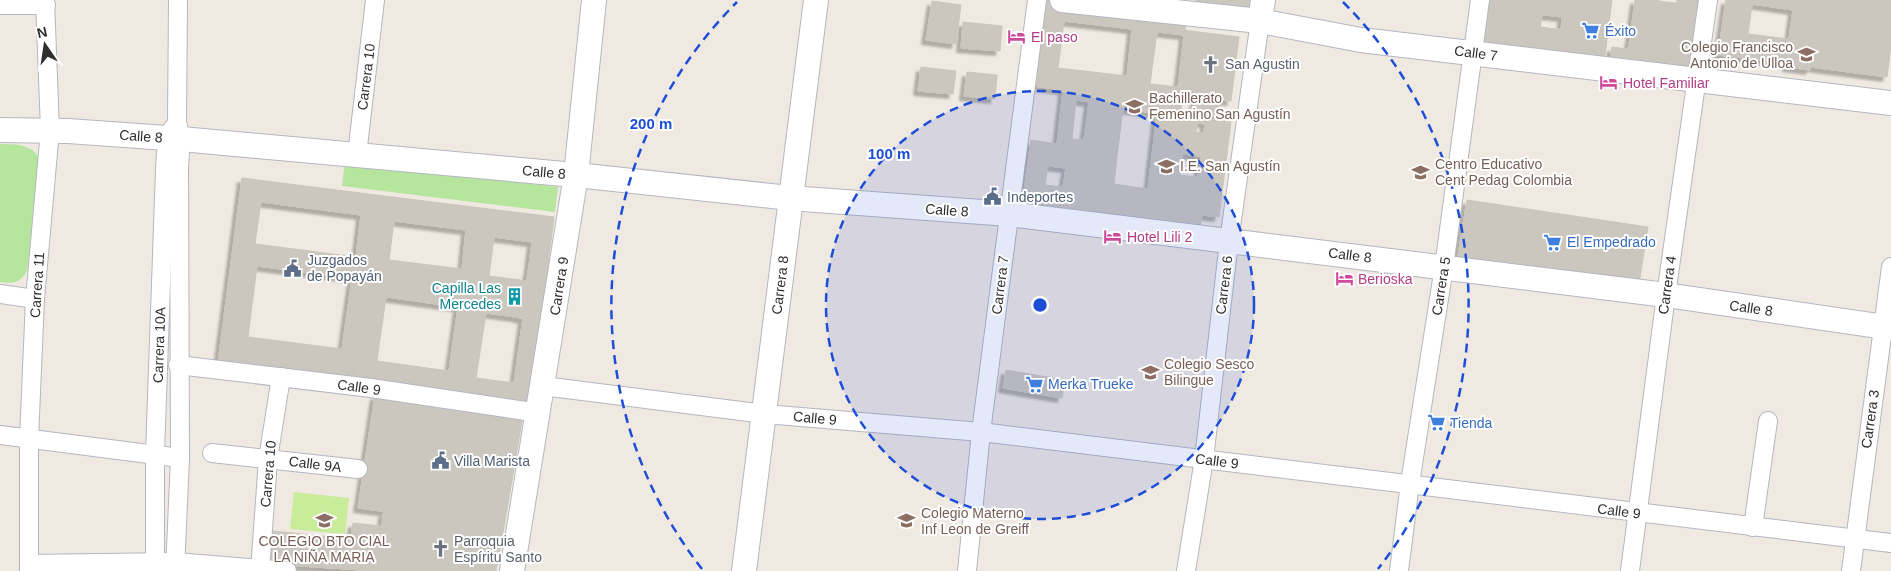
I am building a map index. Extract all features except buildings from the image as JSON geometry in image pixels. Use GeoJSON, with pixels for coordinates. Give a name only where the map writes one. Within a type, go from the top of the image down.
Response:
{"type":"FeatureCollection","features":[{"type":"Feature","properties":{"kind":"street","name":"Carrera 10A"},"geometry":{"type":"LineString","coordinates":[[175,567],[180,458],[178,365],[179,168],[175,133],[178,0]]}},
{"type":"Feature","properties":{"kind":"street","name":"Carrera 10"},"geometry":{"type":"LineString","coordinates":[[356,155],[375,0]]}},
{"type":"Feature","properties":{"kind":"street","name":"Carrera 9"},"geometry":{"type":"LineString","coordinates":[[512,571],[576,176],[594,0]]}},
{"type":"Feature","properties":{"kind":"street","name":"Carrera 8"},"geometry":{"type":"LineString","coordinates":[[744,571],[816,0]]}},
{"type":"Feature","properties":{"kind":"street","name":"Carrera 7"},"geometry":{"type":"LineString","coordinates":[[967,571],[980,432],[1037,0]]}},
{"type":"Feature","properties":{"kind":"street","name":"Calle 7"},"geometry":{"type":"LineString","coordinates":[[1062,0],[1262,11],[1361,40],[1891,103]]}},
{"type":"Feature","properties":{"kind":"street","name":"Carrera 5"},"geometry":{"type":"LineString","coordinates":[[1399,571],[1410,483],[1444,266],[1480,0]]}},
{"type":"Feature","properties":{"kind":"street","name":"Carrera 4"},"geometry":{"type":"LineString","coordinates":[[1630,571],[1666,295],[1708,0]]}},
{"type":"Feature","properties":{"kind":"street"},"geometry":{"type":"LineString","coordinates":[[0,5],[46,3]]}},
{"type":"Feature","properties":{"kind":"street","name":"Carrera 11"},"geometry":{"type":"LineString","coordinates":[[29,568],[29,439],[35,299],[50,130],[46,3]]}},
{"type":"Feature","properties":{"kind":"street","name":"Carrera 6"},"geometry":{"type":"LineString","coordinates":[[1186,571],[1204,459],[1229,241],[1262,11]]}},
{"type":"Feature","properties":{"kind":"street","name":"Calle 8"},"geometry":{"type":"LineString","coordinates":[[0,130],[175,133],[356,155],[790,198],[1009,214],[1444,266],[1666,295],[1887,328]]}},
{"type":"Feature","properties":{"kind":"street","name":"Carrera 10A"},"geometry":{"type":"LineString","coordinates":[[155,567],[155,454],[165,170],[175,133]]}},
{"type":"Feature","properties":{"kind":"street","name":"Carrera 3"},"geometry":{"type":"LineString","coordinates":[[1851,571],[1854,539],[1887,328],[1891,267]]}},
{"type":"Feature","properties":{"kind":"street"},"geometry":{"type":"LineString","coordinates":[[0,294],[35,299]]}},
{"type":"Feature","properties":{"kind":"street","name":"Calle 9"},"geometry":{"type":"LineString","coordinates":[[178,365],[281,377],[539,413]]}},
{"type":"Feature","properties":{"kind":"street","name":"Carrera 10"},"geometry":{"type":"LineString","coordinates":[[260,570],[268,459],[281,377]]}},
{"type":"Feature","properties":{"kind":"street","name":"Calle 9"},"geometry":{"type":"LineString","coordinates":[[543,386],[765,414],[980,432],[1891,543]]}},
{"type":"Feature","properties":{"kind":"street"},"geometry":{"type":"LineString","coordinates":[[1753,527],[1768,421]]}},
{"type":"Feature","properties":{"kind":"street"},"geometry":{"type":"LineString","coordinates":[[0,435],[180,458]]}},
{"type":"Feature","properties":{"kind":"street","name":"Calle 9A"},"geometry":{"type":"LineString","coordinates":[[212,452],[358,469]]}},
{"type":"Feature","properties":{"kind":"street"},"geometry":{"type":"LineString","coordinates":[[29,568],[175,567],[287,571]]}},
{"type":"Feature","properties":{"kind":"green space"},"geometry":{"type":"Polygon","coordinates":[[[0,144],[24,146],[34,152],[40,163],[27,271],[22,278],[12,283],[0,282],[0,144]]]}},
{"type":"Feature","properties":{"kind":"green space"},"geometry":{"type":"Polygon","coordinates":[[[345,161],[558,187],[555,212],[342,186],[345,161]]]}},
{"type":"Feature","properties":{"kind":"green space"},"geometry":{"type":"Polygon","coordinates":[[[294,492],[349,498],[345,534],[290,529],[294,492]]]}},
{"type":"Feature","properties":{"kind":"place","name":"Éxito"},"geometry":{"type":"Point","coordinates":[1591,31]}},
{"type":"Feature","properties":{"kind":"place","name":"El paso"},"geometry":{"type":"Point","coordinates":[1017,37]}},
{"type":"Feature","properties":{"kind":"place","name":"Colegio Francisco Antonio de Ulloa"},"geometry":{"type":"Point","coordinates":[1807,55]}},
{"type":"Feature","properties":{"kind":"place","name":"San Agustin"},"geometry":{"type":"Point","coordinates":[1211,64]}},
{"type":"Feature","properties":{"kind":"place","name":"Hotel Familiar"},"geometry":{"type":"Point","coordinates":[1609,83]}},
{"type":"Feature","properties":{"kind":"place","name":"Bachillerato Femenino San Agustín"},"geometry":{"type":"Point","coordinates":[1135,106]}},
{"type":"Feature","properties":{"kind":"place","name":"I.E. San Agustín"},"geometry":{"type":"Point","coordinates":[1166,166]}},
{"type":"Feature","properties":{"kind":"place","name":"Centro Educativo Cent Pedag Colombia"},"geometry":{"type":"Point","coordinates":[1421,172]}},
{"type":"Feature","properties":{"kind":"place","name":"Indeportes"},"geometry":{"type":"Point","coordinates":[993,197]}},
{"type":"Feature","properties":{"kind":"place","name":"Hotel Lili 2"},"geometry":{"type":"Point","coordinates":[1113,237]}},
{"type":"Feature","properties":{"kind":"place","name":"El Empedrado"},"geometry":{"type":"Point","coordinates":[1553,242]}},
{"type":"Feature","properties":{"kind":"place","name":"Juzgados de Popayán"},"geometry":{"type":"Point","coordinates":[293,268]}},
{"type":"Feature","properties":{"kind":"place","name":"Berioska"},"geometry":{"type":"Point","coordinates":[1344,279]}},
{"type":"Feature","properties":{"kind":"place","name":"Capilla Las Mercedes"},"geometry":{"type":"Point","coordinates":[515,296]}},
{"type":"Feature","properties":{"kind":"place","name":"Colegio Sesco Bilingue"},"geometry":{"type":"Point","coordinates":[1150,372]}},
{"type":"Feature","properties":{"kind":"place","name":"Merka Trueke"},"geometry":{"type":"Point","coordinates":[1034,384]}},
{"type":"Feature","properties":{"kind":"place","name":"Tienda"},"geometry":{"type":"Point","coordinates":[1436,423]}},
{"type":"Feature","properties":{"kind":"place","name":"Villa Marista"},"geometry":{"type":"Point","coordinates":[440,461]}},
{"type":"Feature","properties":{"kind":"place","name":"COLEGIO BTO CIAL LA NIÑA MARIA"},"geometry":{"type":"Point","coordinates":[324,521]}},
{"type":"Feature","properties":{"kind":"place","name":"Colegio Materno Inf Leon de Greiff"},"geometry":{"type":"Point","coordinates":[907,521]}},
{"type":"Feature","properties":{"kind":"place","name":"Parroquia Espíritu Santo"},"geometry":{"type":"Point","coordinates":[440,549]}}]}
